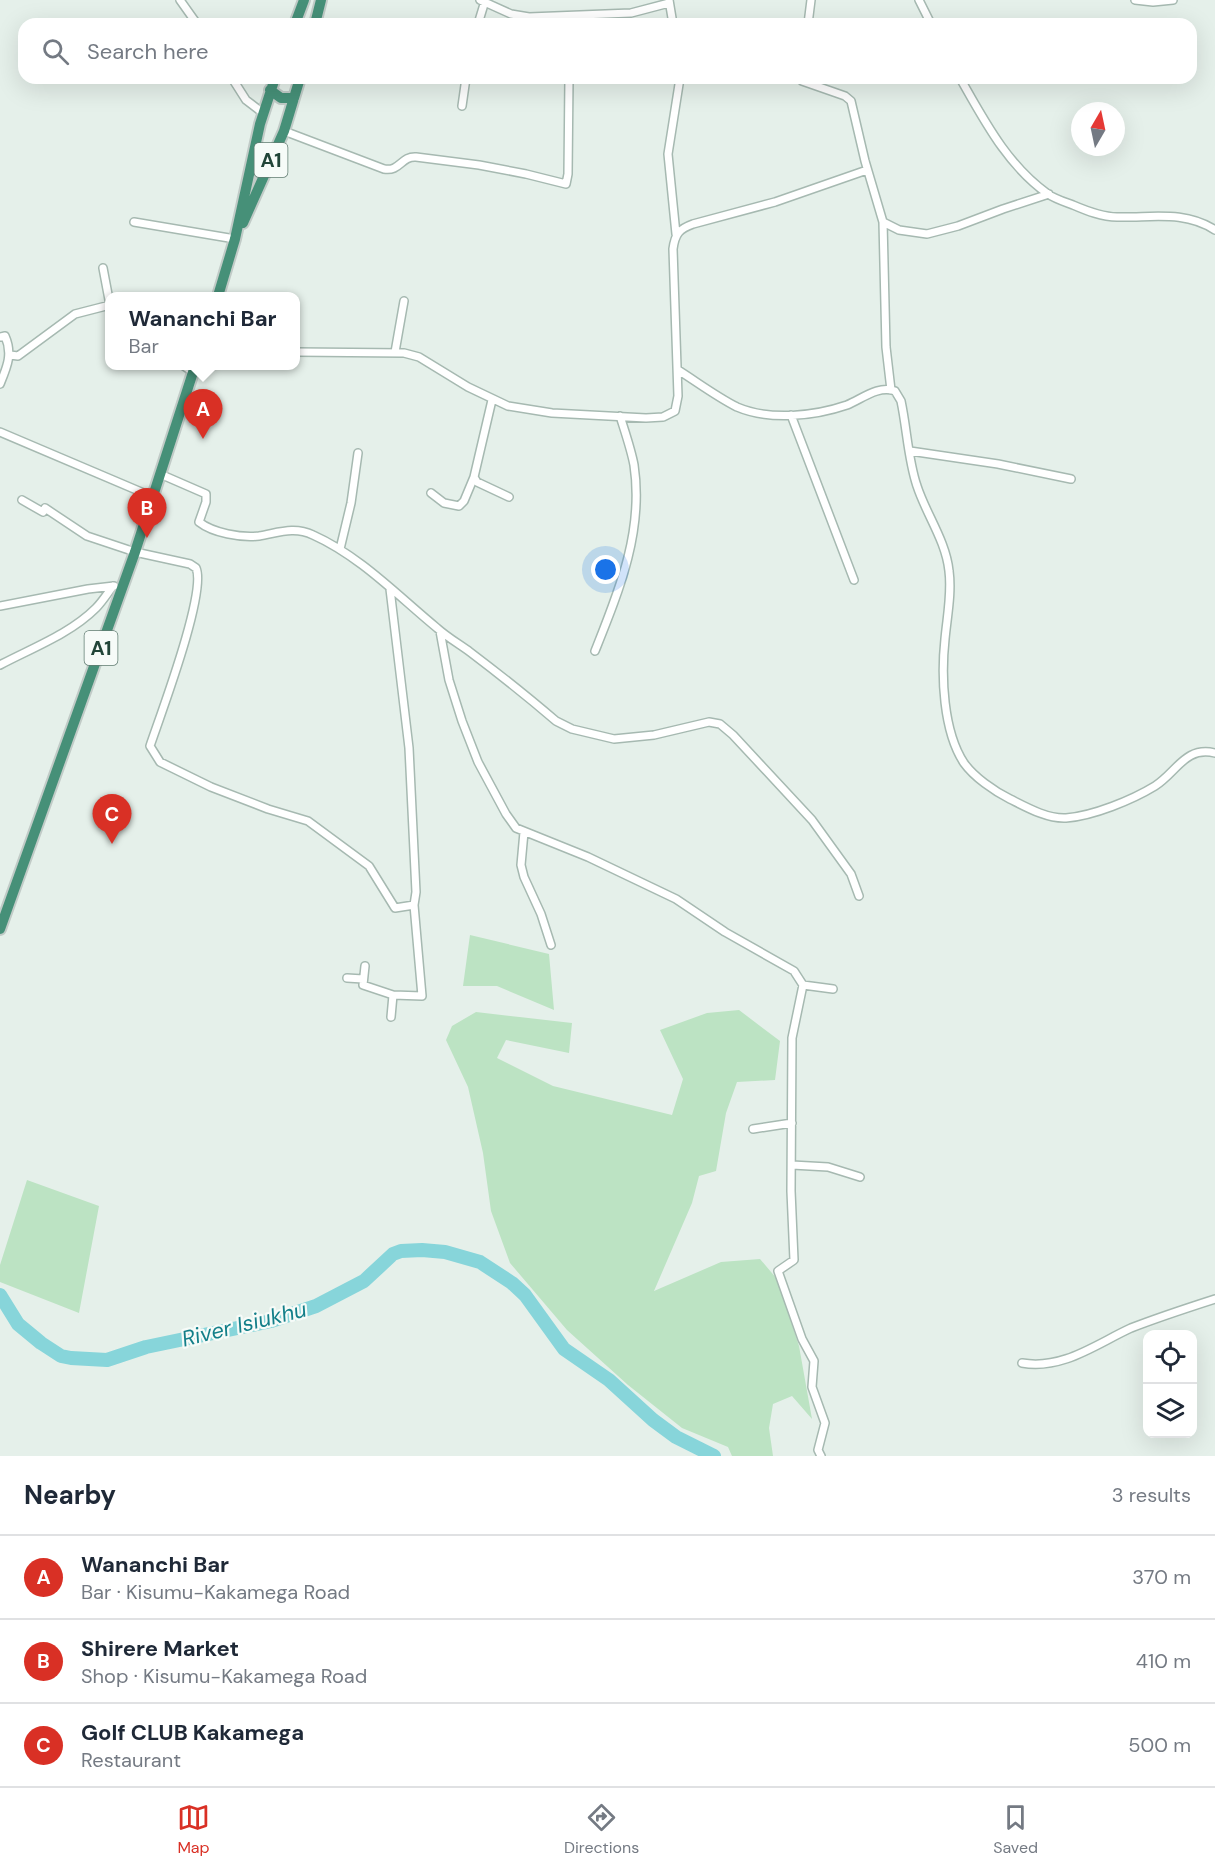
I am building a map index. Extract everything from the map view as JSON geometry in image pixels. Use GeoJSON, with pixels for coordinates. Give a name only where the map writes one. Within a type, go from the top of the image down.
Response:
{"type":"FeatureCollection","features":[{"type":"Feature","properties":{"kind":"highway"},"geometry":{"type":"LineString","coordinates":[[297,18],[304,0]]}},
{"type":"Feature","properties":{"kind":"highway"},"geometry":{"type":"LineString","coordinates":[[316,18],[321,0]]}},
{"type":"Feature","properties":{"kind":"highway","name":"A1"},"geometry":{"type":"LineString","coordinates":[[219,292],[235,239],[262,113],[272,84]]}},
{"type":"Feature","properties":{"kind":"highway","name":"A1"},"geometry":{"type":"LineString","coordinates":[[235,239],[284,130],[298,84]]}},
{"type":"Feature","properties":{"kind":"highway"},"geometry":{"type":"LineString","coordinates":[[270,90],[281,98],[294,98]]}},
{"type":"Feature","properties":{"kind":"highway","name":"A1"},"geometry":{"type":"LineString","coordinates":[[0,929],[118,586],[135,552],[189,370]]}},
{"type":"Feature","properties":{"kind":"street"},"geometry":{"type":"LineString","coordinates":[[180,0],[193,18]]}},
{"type":"Feature","properties":{"kind":"street"},"geometry":{"type":"LineString","coordinates":[[809,18],[811,0]]}},
{"type":"Feature","properties":{"kind":"street"},"geometry":{"type":"LineString","coordinates":[[918,0],[928,18]]}},
{"type":"Feature","properties":{"kind":"street"},"geometry":{"type":"LineString","coordinates":[[1135,0],[1153,2],[1173,0]]}},
{"type":"Feature","properties":{"kind":"street"},"geometry":{"type":"LineString","coordinates":[[479,18],[482,1],[520,16],[631,13],[669,1],[672,18]]}},
{"type":"Feature","properties":{"kind":"street"},"geometry":{"type":"LineString","coordinates":[[236,84],[246,100],[262,113]]}},
{"type":"Feature","properties":{"kind":"street"},"geometry":{"type":"LineString","coordinates":[[462,106],[465,84]]}},
{"type":"Feature","properties":{"kind":"street"},"geometry":{"type":"LineString","coordinates":[[284,130],[384,169],[398,168],[403,160],[409,157],[480,165],[566,184],[569,84]]}},
{"type":"Feature","properties":{"kind":"street"},"geometry":{"type":"LineString","coordinates":[[300,352],[395,352],[419,357],[492,400],[508,406],[552,413],[663,417],[675,411],[678,396],[678,370],[673,249],[676,234],[668,154],[679,84]]}},
{"type":"Feature","properties":{"kind":"street"},"geometry":{"type":"LineString","coordinates":[[808,84],[845,96],[851,101],[867,170],[883,222],[886,347],[891,390],[901,401],[916,482],[944,550],[949,572],[944,665],[946,703],[956,749],[973,772],[1000,794],[1043,813],[1065,818],[1095,812],[1128,799],[1155,785],[1183,760],[1197,752],[1215,753]]}},
{"type":"Feature","properties":{"kind":"street"},"geometry":{"type":"LineString","coordinates":[[964,84],[1000,146],[1016,165],[1049,194],[1102,216],[1186,217],[1215,230]]}},
{"type":"Feature","properties":{"kind":"street"},"geometry":{"type":"LineString","coordinates":[[676,234],[681,228],[776,202],[867,170]]}},
{"type":"Feature","properties":{"kind":"street"},"geometry":{"type":"LineString","coordinates":[[883,222],[899,230],[927,234],[958,226],[1049,194]]}},
{"type":"Feature","properties":{"kind":"street"},"geometry":{"type":"LineString","coordinates":[[134,222],[235,239]]}},
{"type":"Feature","properties":{"kind":"street"},"geometry":{"type":"LineString","coordinates":[[103,268],[108,292]]}},
{"type":"Feature","properties":{"kind":"street"},"geometry":{"type":"LineString","coordinates":[[395,352],[404,301]]}},
{"type":"Feature","properties":{"kind":"street"},"geometry":{"type":"LineString","coordinates":[[10,355],[18,356],[75,314],[105,306]]}},
{"type":"Feature","properties":{"kind":"street"},"geometry":{"type":"LineString","coordinates":[[0,337],[5,336],[9,344],[10,355],[0,384]]}},
{"type":"Feature","properties":{"kind":"street"},"geometry":{"type":"LineString","coordinates":[[678,370],[737,406],[761,413],[791,415],[837,408],[880,390],[891,390]]}},
{"type":"Feature","properties":{"kind":"street"},"geometry":{"type":"LineString","coordinates":[[431,493],[444,503],[459,506],[463,503],[474,477],[492,400]]}},
{"type":"Feature","properties":{"kind":"street"},"geometry":{"type":"LineString","coordinates":[[791,415],[854,580]]}},
{"type":"Feature","properties":{"kind":"street"},"geometry":{"type":"LineString","coordinates":[[595,651],[621,583],[633,537],[637,499],[634,466],[620,416]]}},
{"type":"Feature","properties":{"kind":"street"},"geometry":{"type":"LineString","coordinates":[[0,432],[153,497]]}},
{"type":"Feature","properties":{"kind":"street"},"geometry":{"type":"LineString","coordinates":[[910,451],[998,464],[1071,479]]}},
{"type":"Feature","properties":{"kind":"street"},"geometry":{"type":"LineString","coordinates":[[340,549],[351,503],[358,453]]}},
{"type":"Feature","properties":{"kind":"street"},"geometry":{"type":"LineString","coordinates":[[160,474],[204,492],[207,498],[199,522],[207,528],[247,536],[267,535],[285,530],[300,531],[340,549],[440,631],[469,651],[556,721],[572,729],[603,737],[628,739],[654,735],[702,722],[720,724],[812,820],[851,874],[859,896]]}},
{"type":"Feature","properties":{"kind":"street"},"geometry":{"type":"LineString","coordinates":[[474,477],[477,482],[509,497]]}},
{"type":"Feature","properties":{"kind":"street"},"geometry":{"type":"LineString","coordinates":[[22,500],[43,512],[45,508],[87,536],[135,552],[194,566],[198,572],[199,579],[189,624],[150,746],[160,762],[211,787],[268,810],[308,821],[369,866],[395,908],[414,905]]}},
{"type":"Feature","properties":{"kind":"street"},"geometry":{"type":"LineString","coordinates":[[0,606],[88,589],[118,586]]}},
{"type":"Feature","properties":{"kind":"street"},"geometry":{"type":"LineString","coordinates":[[0,665],[77,623],[118,586]]}},
{"type":"Feature","properties":{"kind":"street"},"geometry":{"type":"LineString","coordinates":[[365,966],[363,985],[393,995],[422,996],[414,905],[416,892],[409,748],[390,589]]}},
{"type":"Feature","properties":{"kind":"street"},"geometry":{"type":"LineString","coordinates":[[440,631],[449,680],[462,721],[478,762],[516,828],[588,857],[676,899],[725,932],[794,971],[803,985],[792,1038],[794,1260],[778,1271],[802,1339],[814,1361],[812,1387],[825,1423],[818,1450],[821,1456]]}},
{"type":"Feature","properties":{"kind":"street"},"geometry":{"type":"LineString","coordinates":[[524,832],[521,865],[551,945]]}},
{"type":"Feature","properties":{"kind":"street"},"geometry":{"type":"LineString","coordinates":[[347,978],[363,979]]}},
{"type":"Feature","properties":{"kind":"street"},"geometry":{"type":"LineString","coordinates":[[803,985],[833,989]]}},
{"type":"Feature","properties":{"kind":"street"},"geometry":{"type":"LineString","coordinates":[[391,1017],[393,995]]}},
{"type":"Feature","properties":{"kind":"street"},"geometry":{"type":"LineString","coordinates":[[753,1129],[792,1123]]}},
{"type":"Feature","properties":{"kind":"street"},"geometry":{"type":"LineString","coordinates":[[792,1166],[828,1167],[860,1176]]}},
{"type":"Feature","properties":{"kind":"street"},"geometry":{"type":"LineString","coordinates":[[1022,1363],[1032,1365],[1062,1361],[1130,1329],[1215,1299]]}},
{"type":"Feature","properties":{"kind":"green space"},"geometry":{"type":"Polygon","coordinates":[[[470,935],[549,954],[554,1010],[497,986],[463,986],[470,935]]]}},
{"type":"Feature","properties":{"kind":"green space"},"geometry":{"type":"Polygon","coordinates":[[[739,1010],[780,1041],[775,1080],[737,1082],[726,1113],[716,1171],[699,1176],[692,1203],[654,1291],[721,1262],[760,1259],[777,1279],[799,1346],[812,1419],[792,1396],[773,1404],[769,1428],[773,1456],[732,1456],[728,1447],[682,1428],[628,1385],[567,1330],[510,1263],[491,1211],[483,1153],[468,1087],[446,1040],[452,1026],[476,1012],[572,1023],[569,1053],[506,1040],[497,1058],[553,1086],[672,1115],[683,1079],[660,1030],[707,1013],[739,1010]]]}},
{"type":"Feature","properties":{"kind":"green space"},"geometry":{"type":"Polygon","coordinates":[[[27,1180],[99,1206],[79,1313],[0,1282],[0,1265],[27,1180]]]}},
{"type":"Feature","properties":{"kind":"waterway","name":"River Isiukhu"},"geometry":{"type":"LineString","coordinates":[[0,1295],[18,1324],[61,1356],[107,1360],[146,1347],[271,1321],[316,1306],[364,1281],[393,1254],[401,1251],[445,1252],[480,1262],[512,1283],[525,1295],[564,1349],[609,1380],[653,1420],[676,1437],[714,1456]]}},
{"type":"Feature","properties":{"kind":"place","name":"Wananchi Bar"},"geometry":{"type":"Point","coordinates":[203,439]}},
{"type":"Feature","properties":{"kind":"place","name":"Shirere Market"},"geometry":{"type":"Point","coordinates":[147,538]}},
{"type":"Feature","properties":{"kind":"place","name":"Golf CLUB Kakamega"},"geometry":{"type":"Point","coordinates":[112,844]}}]}
